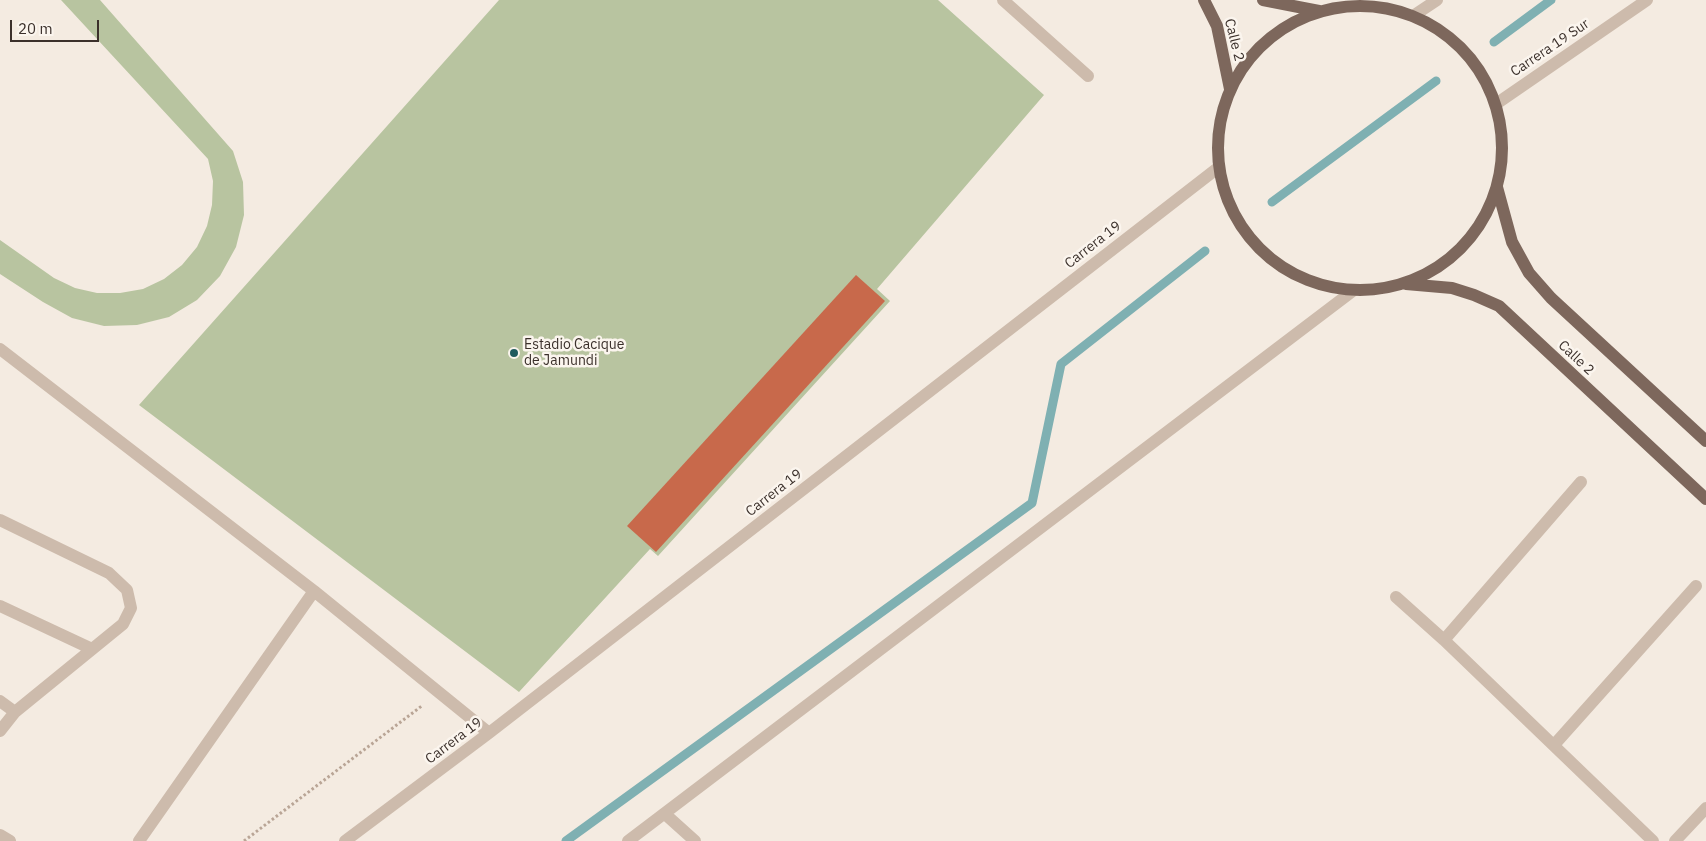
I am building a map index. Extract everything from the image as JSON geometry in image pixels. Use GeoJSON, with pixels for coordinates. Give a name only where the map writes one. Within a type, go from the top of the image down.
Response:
{"type":"FeatureCollection","features":[{"type":"Feature","properties":{"kind":"main road","name":"Calle 2"},"geometry":{"type":"LineString","coordinates":[[1204,0],[1217,26],[1230,89]]}},
{"type":"Feature","properties":{"kind":"main road"},"geometry":{"type":"LineString","coordinates":[[1263,0],[1321,12]]}},
{"type":"Feature","properties":{"kind":"main road"},"geometry":{"type":"LineString","coordinates":[[1339,7],[1376,7],[1413,16],[1435,28],[1455,43],[1472,60],[1486,81],[1496,104],[1503,153],[1497,187],[1484,218],[1461,249],[1437,268],[1403,284],[1370,290],[1354,290],[1334,288],[1296,275],[1279,265],[1250,238],[1238,222],[1222,186],[1218,166],[1218,136],[1223,106],[1230,89],[1248,59],[1264,42],[1302,18],[1321,12],[1339,7]]}},
{"type":"Feature","properties":{"kind":"main road","name":"Calle 2"},"geometry":{"type":"LineString","coordinates":[[1497,187],[1512,242],[1529,273],[1551,298],[1706,441]]}},
{"type":"Feature","properties":{"kind":"main road","name":"Calle 2"},"geometry":{"type":"LineString","coordinates":[[1403,284],[1452,288],[1499,306],[1706,499]]}},
{"type":"Feature","properties":{"kind":"street"},"geometry":{"type":"LineString","coordinates":[[1003,0],[1088,76]]}},
{"type":"Feature","properties":{"kind":"street"},"geometry":{"type":"LineString","coordinates":[[1413,16],[1438,0]]}},
{"type":"Feature","properties":{"kind":"street","name":"Carrera 19 Sur"},"geometry":{"type":"LineString","coordinates":[[1496,104],[1647,0]]}},
{"type":"Feature","properties":{"kind":"street","name":"Carrera 19"},"geometry":{"type":"LineString","coordinates":[[345,841],[489,734],[1218,166]]}},
{"type":"Feature","properties":{"kind":"street"},"geometry":{"type":"LineString","coordinates":[[628,841],[1354,290]]}},
{"type":"Feature","properties":{"kind":"street"},"geometry":{"type":"LineString","coordinates":[[0,349],[314,591],[489,734]]}},
{"type":"Feature","properties":{"kind":"street"},"geometry":{"type":"LineString","coordinates":[[1444,640],[1580,482]]}},
{"type":"Feature","properties":{"kind":"street"},"geometry":{"type":"LineString","coordinates":[[0,520],[109,573],[127,590],[132,608],[123,624],[15,712],[0,731]]}},
{"type":"Feature","properties":{"kind":"street"},"geometry":{"type":"LineString","coordinates":[[1554,745],[1696,586]]}},
{"type":"Feature","properties":{"kind":"street"},"geometry":{"type":"LineString","coordinates":[[139,841],[314,591]]}},
{"type":"Feature","properties":{"kind":"street"},"geometry":{"type":"LineString","coordinates":[[1396,597],[1444,640],[1653,841]]}},
{"type":"Feature","properties":{"kind":"street"},"geometry":{"type":"LineString","coordinates":[[0,606],[92,649]]}},
{"type":"Feature","properties":{"kind":"street"},"geometry":{"type":"LineString","coordinates":[[0,701],[15,712]]}},
{"type":"Feature","properties":{"kind":"street"},"geometry":{"type":"LineString","coordinates":[[1675,841],[1706,808]]}},
{"type":"Feature","properties":{"kind":"street"},"geometry":{"type":"LineString","coordinates":[[665,814],[695,841]]}},
{"type":"Feature","properties":{"kind":"street"},"geometry":{"type":"LineString","coordinates":[[0,835],[10,841]]}},
{"type":"Feature","properties":{"kind":"path"},"geometry":{"type":"LineString","coordinates":[[244,841],[439,692]]}},
{"type":"Feature","properties":{"kind":"green space"},"geometry":{"type":"Polygon","coordinates":[[[61,0],[100,0],[233,151],[243,182],[244,215],[236,247],[220,276],[197,300],[169,317],[137,325],[104,326],[72,318],[0,274],[0,240],[54,278],[75,288],[97,293],[120,293],[143,289],[164,279],[182,265],[197,247],[207,226],[212,205],[213,181],[208,159],[61,0]]]}},
{"type":"Feature","properties":{"kind":"green space","name":"Estadio Cacique de Jamundi"},"geometry":{"type":"Polygon","coordinates":[[[499,0],[938,0],[1044,95],[877,289],[890,301],[658,556],[650,549],[519,692],[139,405],[499,0]]]}},
{"type":"Feature","properties":{"kind":"building"},"geometry":{"type":"Polygon","coordinates":[[[856,275],[885,301],[656,552],[627,526],[856,275]]]}},
{"type":"Feature","properties":{"kind":"waterway"},"geometry":{"type":"LineString","coordinates":[[1494,42],[1551,0]]}},
{"type":"Feature","properties":{"kind":"waterway"},"geometry":{"type":"LineString","coordinates":[[1272,202],[1436,81]]}},
{"type":"Feature","properties":{"kind":"waterway"},"geometry":{"type":"LineString","coordinates":[[566,841],[1032,503],[1061,364],[1205,251]]}},
{"type":"Feature","properties":{"kind":"place","name":"Estadio Cacique de Jamundi"},"geometry":{"type":"Point","coordinates":[514,353]}}]}
